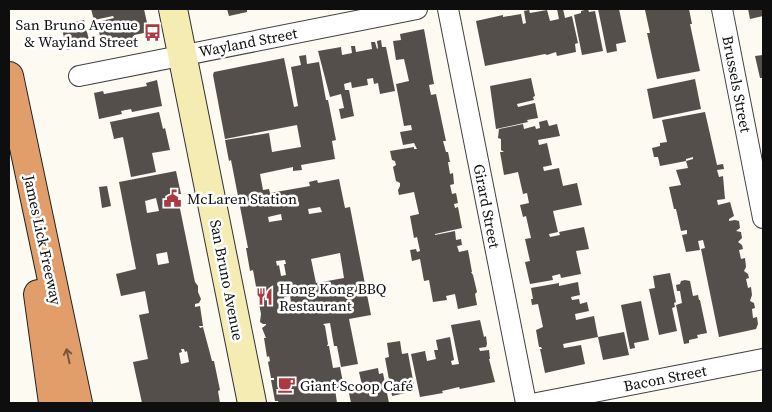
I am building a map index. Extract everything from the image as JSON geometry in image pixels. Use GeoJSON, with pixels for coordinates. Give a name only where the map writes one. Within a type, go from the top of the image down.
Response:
{"type":"FeatureCollection","features":[{"type":"Feature","properties":{"kind":"highway"},"geometry":{"type":"LineString","coordinates":[[10,81],[53,403]]}},
{"type":"Feature","properties":{"kind":"highway","name":"James Lick Freeway"},"geometry":{"type":"LineString","coordinates":[[10,81],[78,403]]}},
{"type":"Feature","properties":{"kind":"main road","name":"San Bruno Avenue"},"geometry":{"type":"LineString","coordinates":[[173,9],[252,403]]}},
{"type":"Feature","properties":{"kind":"street","name":"Wayland Street"},"geometry":{"type":"LineString","coordinates":[[79,76],[417,9]]}},
{"type":"Feature","properties":{"kind":"street","name":"Girard Street"},"geometry":{"type":"LineString","coordinates":[[448,9],[526,403]]}},
{"type":"Feature","properties":{"kind":"street","name":"Brussels Street"},"geometry":{"type":"LineString","coordinates":[[722,9],[763,218]]}},
{"type":"Feature","properties":{"kind":"street","name":"Bacon Street"},"geometry":{"type":"LineString","coordinates":[[537,403],[763,359]]}},
{"type":"Feature","properties":{"kind":"building"},"geometry":{"type":"Polygon","coordinates":[[[91,9],[144,9],[149,32],[134,35],[134,38],[122,40],[122,38],[118,39],[117,37],[101,41],[97,22],[114,18],[113,16],[94,20],[91,9]]]}},
{"type":"Feature","properties":{"kind":"building"},"geometry":{"type":"Polygon","coordinates":[[[227,9],[250,9],[250,10],[229,16],[227,9]]]}},
{"type":"Feature","properties":{"kind":"building"},"geometry":{"type":"Polygon","coordinates":[[[557,9],[563,9],[565,18],[572,16],[578,43],[575,44],[576,52],[557,56],[556,52],[485,66],[476,21],[503,15],[503,17],[521,14],[523,24],[526,23],[524,11],[529,10],[530,13],[547,10],[550,21],[559,19],[557,9]]]}},
{"type":"Feature","properties":{"kind":"building"},"geometry":{"type":"Polygon","coordinates":[[[588,9],[589,12],[595,11],[603,51],[582,55],[574,15],[588,9]]]}},
{"type":"Feature","properties":{"kind":"building"},"geometry":{"type":"Polygon","coordinates":[[[598,9],[619,9],[626,42],[616,44],[617,51],[607,53],[598,9]]]}},
{"type":"Feature","properties":{"kind":"building"},"geometry":{"type":"Polygon","coordinates":[[[646,9],[689,9],[692,24],[690,24],[700,71],[657,79],[647,33],[650,33],[646,9]]]}},
{"type":"Feature","properties":{"kind":"building"},"geometry":{"type":"Polygon","coordinates":[[[748,9],[763,9],[763,16],[750,19],[748,9]]]}},
{"type":"Feature","properties":{"kind":"building"},"geometry":{"type":"Polygon","coordinates":[[[84,20],[90,44],[67,50],[61,25],[84,20]]]}},
{"type":"Feature","properties":{"kind":"building"},"geometry":{"type":"Polygon","coordinates":[[[424,29],[434,84],[429,85],[431,95],[436,94],[446,141],[443,141],[450,162],[448,162],[450,174],[453,173],[454,184],[450,185],[452,194],[456,193],[458,203],[454,204],[455,208],[458,207],[462,228],[435,235],[455,231],[456,240],[461,239],[462,245],[457,246],[459,252],[468,250],[471,272],[477,292],[475,294],[477,305],[458,309],[455,294],[446,296],[447,300],[433,302],[429,280],[424,281],[420,259],[412,261],[410,250],[416,249],[417,252],[420,251],[417,237],[414,238],[410,216],[419,214],[414,192],[399,195],[400,183],[396,181],[393,167],[396,165],[395,161],[392,160],[390,151],[414,147],[414,149],[417,149],[414,143],[403,145],[400,132],[412,130],[411,125],[404,126],[396,84],[409,81],[404,59],[396,60],[393,41],[401,40],[400,34],[424,29]]]}},
{"type":"Feature","properties":{"kind":"building"},"geometry":{"type":"Polygon","coordinates":[[[381,40],[382,47],[386,47],[395,91],[380,94],[378,83],[374,84],[373,78],[367,79],[368,85],[352,88],[351,82],[344,84],[345,90],[349,90],[354,116],[341,119],[339,109],[344,108],[341,94],[330,97],[318,51],[341,47],[342,55],[352,53],[351,46],[355,46],[356,52],[372,49],[371,42],[375,42],[377,49],[377,41],[381,40]]]}},
{"type":"Feature","properties":{"kind":"building"},"geometry":{"type":"Polygon","coordinates":[[[306,55],[307,64],[319,62],[336,140],[332,141],[335,159],[301,165],[302,170],[293,171],[293,167],[260,174],[263,190],[269,189],[270,193],[310,186],[309,182],[317,180],[318,183],[339,179],[345,208],[350,207],[371,315],[349,319],[358,364],[341,367],[337,346],[334,346],[330,323],[323,324],[325,326],[327,346],[329,346],[333,368],[340,367],[344,388],[335,389],[337,403],[279,403],[275,401],[271,380],[274,380],[274,378],[271,378],[268,362],[270,361],[269,356],[267,357],[264,338],[266,338],[262,328],[266,324],[260,322],[261,314],[253,270],[250,271],[246,248],[248,248],[231,160],[229,161],[225,140],[269,133],[272,152],[301,147],[297,125],[225,139],[213,75],[214,72],[284,58],[294,107],[298,106],[291,67],[301,65],[299,56],[306,55]],[[320,207],[308,209],[309,214],[322,212],[320,207]],[[281,214],[268,217],[269,222],[282,220],[281,214]],[[340,253],[311,259],[316,283],[344,278],[340,253]],[[285,260],[276,261],[277,266],[279,265],[281,276],[286,275],[285,260]],[[290,296],[284,297],[287,309],[292,308],[290,296]]]}},
{"type":"Feature","properties":{"kind":"building"},"geometry":{"type":"Polygon","coordinates":[[[763,55],[763,78],[760,78],[755,56],[763,55]]]}},
{"type":"Feature","properties":{"kind":"building"},"geometry":{"type":"Polygon","coordinates":[[[531,78],[535,96],[533,97],[534,100],[517,104],[518,107],[535,103],[538,118],[496,129],[490,86],[531,78]]]}},
{"type":"Feature","properties":{"kind":"building"},"geometry":{"type":"Polygon","coordinates":[[[695,79],[701,109],[653,119],[647,89],[695,79]]]}},
{"type":"Feature","properties":{"kind":"building"},"geometry":{"type":"Polygon","coordinates":[[[157,80],[162,106],[132,112],[131,109],[121,111],[122,114],[99,119],[94,93],[103,91],[104,94],[147,86],[146,83],[157,80]]]}},
{"type":"Feature","properties":{"kind":"building"},"geometry":{"type":"Polygon","coordinates":[[[159,112],[170,150],[152,153],[156,172],[131,177],[123,137],[114,139],[110,122],[159,112]]]}},
{"type":"Feature","properties":{"kind":"building"},"geometry":{"type":"Polygon","coordinates":[[[705,112],[717,165],[723,164],[724,169],[717,170],[719,177],[723,176],[725,199],[717,200],[718,205],[730,202],[734,216],[729,221],[739,221],[740,228],[736,231],[741,232],[742,238],[738,242],[742,245],[743,249],[739,250],[741,259],[745,258],[746,267],[744,271],[748,274],[749,278],[746,279],[748,288],[751,287],[752,295],[750,301],[754,303],[755,308],[752,309],[753,318],[757,317],[758,324],[756,329],[719,337],[701,249],[705,248],[703,240],[698,241],[700,250],[686,252],[682,235],[687,234],[687,230],[681,231],[669,187],[681,185],[676,170],[688,168],[686,161],[660,166],[658,157],[654,157],[652,148],[660,146],[660,143],[667,142],[662,120],[705,112]]]}},
{"type":"Feature","properties":{"kind":"building"},"geometry":{"type":"Polygon","coordinates":[[[547,120],[549,126],[557,124],[560,136],[538,140],[539,145],[547,143],[552,165],[543,167],[544,171],[559,168],[563,186],[577,183],[582,205],[553,211],[558,232],[549,234],[550,237],[560,235],[559,232],[584,227],[589,249],[576,251],[581,274],[561,278],[560,274],[552,276],[553,280],[530,284],[525,262],[530,261],[525,239],[531,238],[526,216],[523,217],[520,205],[529,203],[527,193],[523,194],[518,172],[504,175],[500,152],[504,152],[501,150],[501,139],[498,138],[499,129],[523,124],[524,129],[535,126],[536,129],[540,128],[539,122],[547,120]]]}},
{"type":"Feature","properties":{"kind":"building"},"geometry":{"type":"Polygon","coordinates":[[[176,171],[181,194],[177,194],[195,282],[201,299],[199,303],[195,304],[195,307],[200,306],[203,326],[199,326],[200,328],[203,327],[212,361],[214,361],[220,390],[218,391],[220,403],[142,403],[133,362],[148,359],[139,315],[149,313],[145,291],[121,296],[116,274],[136,269],[119,182],[176,171]],[[156,198],[145,201],[147,213],[159,211],[156,198]],[[167,252],[156,254],[158,265],[169,263],[167,252]],[[181,349],[182,352],[179,353],[181,364],[189,362],[187,351],[185,352],[184,349],[181,349]]]}},
{"type":"Feature","properties":{"kind":"building"},"geometry":{"type":"Polygon","coordinates":[[[107,186],[111,206],[102,208],[99,187],[107,186]]]}},
{"type":"Feature","properties":{"kind":"building"},"geometry":{"type":"Polygon","coordinates":[[[670,273],[676,302],[674,303],[675,307],[672,308],[677,331],[659,335],[649,289],[655,288],[653,276],[670,273]]]}},
{"type":"Feature","properties":{"kind":"building"},"geometry":{"type":"Polygon","coordinates":[[[685,280],[690,281],[693,296],[698,295],[707,333],[697,335],[698,338],[689,340],[689,343],[684,344],[676,305],[682,303],[680,291],[677,291],[676,285],[685,280]]]}},
{"type":"Feature","properties":{"kind":"building"},"geometry":{"type":"Polygon","coordinates":[[[578,282],[580,295],[571,297],[572,300],[579,299],[580,304],[587,302],[589,311],[575,314],[576,320],[594,316],[598,337],[563,344],[564,348],[581,345],[585,364],[545,373],[540,349],[542,349],[539,347],[536,330],[543,327],[538,304],[532,305],[531,288],[559,283],[559,286],[578,282]]]}},
{"type":"Feature","properties":{"kind":"building"},"geometry":{"type":"Polygon","coordinates":[[[641,301],[649,340],[634,343],[635,348],[630,349],[621,305],[641,301]]]}},
{"type":"Feature","properties":{"kind":"building"},"geometry":{"type":"Polygon","coordinates":[[[480,320],[487,344],[486,347],[479,348],[480,351],[489,350],[489,359],[495,382],[460,389],[459,387],[442,391],[443,393],[420,397],[411,354],[425,351],[427,361],[436,359],[434,350],[438,350],[436,340],[450,337],[454,360],[451,361],[452,365],[459,364],[451,325],[480,320]]]}},
{"type":"Feature","properties":{"kind":"building"},"geometry":{"type":"Polygon","coordinates":[[[624,332],[629,355],[603,360],[598,337],[624,332]]]}},
{"type":"Feature","properties":{"kind":"building"},"geometry":{"type":"Polygon","coordinates":[[[400,341],[402,354],[408,353],[415,391],[392,396],[385,358],[389,357],[387,343],[400,341]]]}},
{"type":"Feature","properties":{"kind":"building"},"geometry":{"type":"Polygon","coordinates":[[[378,368],[379,374],[383,373],[389,403],[351,403],[348,388],[362,385],[359,372],[378,368]]]}},
{"type":"Feature","properties":{"kind":"place","name":"San Bruno Avenue & Wayland Street"},"geometry":{"type":"Point","coordinates":[152,33]}},
{"type":"Feature","properties":{"kind":"place","name":"McLaren Station"},"geometry":{"type":"Point","coordinates":[173,198]}},
{"type":"Feature","properties":{"kind":"place","name":"Hong Kong BBQ Restaurant"},"geometry":{"type":"Point","coordinates":[265,297]}},
{"type":"Feature","properties":{"kind":"place","name":"Giant Scoop Café"},"geometry":{"type":"Point","coordinates":[286,385]}}]}
